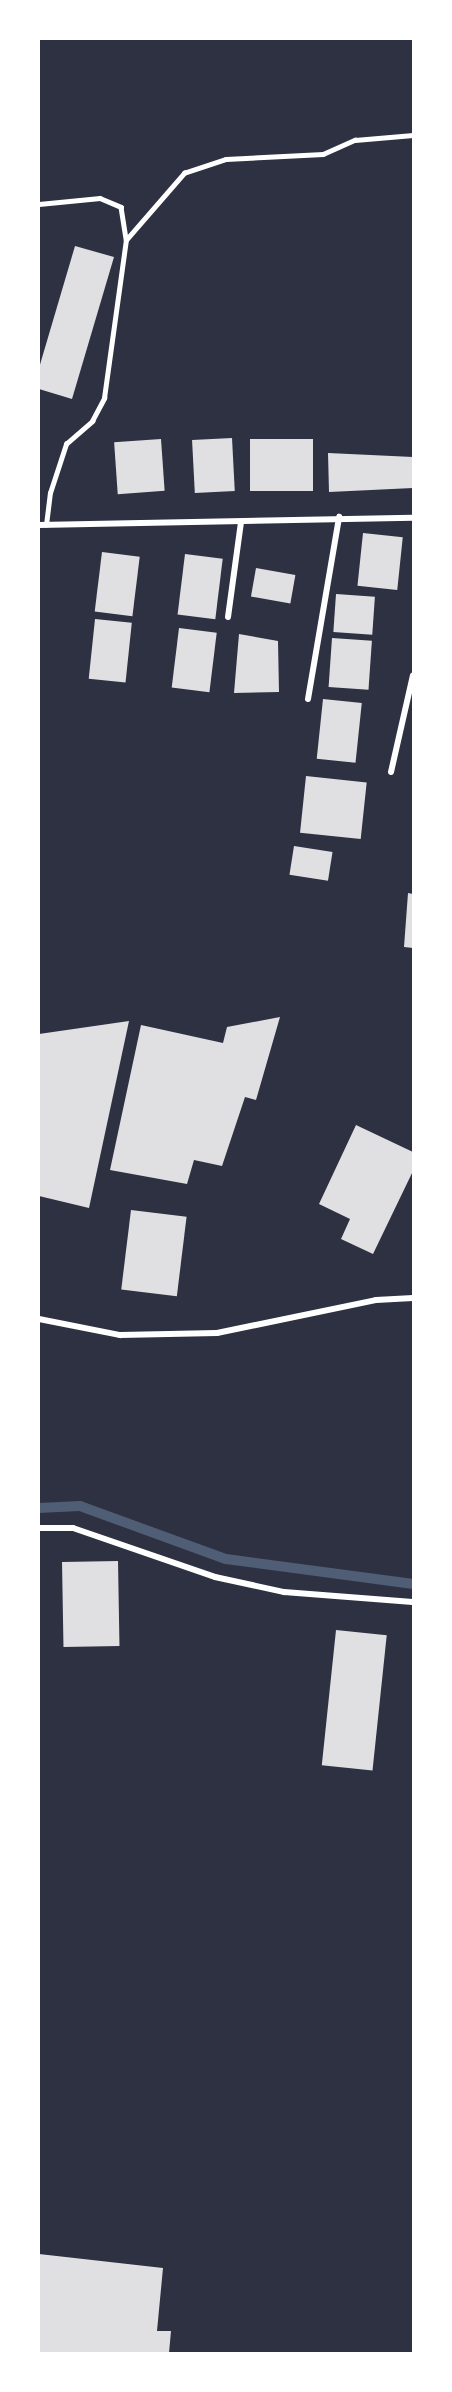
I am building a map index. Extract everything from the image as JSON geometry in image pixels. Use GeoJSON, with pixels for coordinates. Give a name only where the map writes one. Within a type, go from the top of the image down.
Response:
{"type":"FeatureCollection","features":[{"type":"Feature","properties":{"kind":"street"},"geometry":{"type":"LineString","coordinates":[[42,525],[241,522],[339,517],[413,518]]}},
{"type":"Feature","properties":{"kind":"street"},"geometry":{"type":"LineString","coordinates":[[308,699],[339,517]]}},
{"type":"Feature","properties":{"kind":"street"},"geometry":{"type":"LineString","coordinates":[[228,617],[241,522]]}},
{"type":"Feature","properties":{"kind":"street"},"geometry":{"type":"LineString","coordinates":[[391,772],[413,675]]}},
{"type":"Feature","properties":{"kind":"street"},"geometry":{"type":"LineString","coordinates":[[39,1318],[120,1335],[217,1333],[376,1300],[413,1298]]}},
{"type":"Feature","properties":{"kind":"street"},"geometry":{"type":"LineString","coordinates":[[39,1528],[73,1528],[215,1577],[284,1592],[413,1602]]}},
{"type":"Feature","properties":{"kind":"lane"},"geometry":{"type":"LineString","coordinates":[[126,240],[184,173],[226,159],[323,154],[355,140],[413,135]]}},
{"type":"Feature","properties":{"kind":"lane"},"geometry":{"type":"LineString","coordinates":[[39,204],[100,198],[121,207],[126,240],[104,399],[92,421],[66,444],[42,525]]}},
{"type":"Feature","properties":{"kind":"building"},"geometry":{"type":"Polygon","coordinates":[[[75,246],[114,257],[72,399],[39,389],[39,368],[75,246]]]}},
{"type":"Feature","properties":{"kind":"building"},"geometry":{"type":"Polygon","coordinates":[[[232,438],[235,491],[195,493],[192,440],[232,438]]]}},
{"type":"Feature","properties":{"kind":"building"},"geometry":{"type":"Polygon","coordinates":[[[161,439],[165,491],[118,494],[114,442],[161,439]]]}},
{"type":"Feature","properties":{"kind":"building"},"geometry":{"type":"Polygon","coordinates":[[[250,439],[313,439],[313,491],[250,491],[250,439]]]}},
{"type":"Feature","properties":{"kind":"building"},"geometry":{"type":"Polygon","coordinates":[[[328,453],[413,457],[413,488],[329,492],[328,453]]]}},
{"type":"Feature","properties":{"kind":"building"},"geometry":{"type":"Polygon","coordinates":[[[363,533],[403,537],[397,590],[357,586],[363,533]]]}},
{"type":"Feature","properties":{"kind":"building"},"geometry":{"type":"Polygon","coordinates":[[[102,552],[140,557],[132,616],[95,612],[102,552]]]}},
{"type":"Feature","properties":{"kind":"building"},"geometry":{"type":"Polygon","coordinates":[[[185,554],[223,559],[215,619],[178,615],[185,554]]]}},
{"type":"Feature","properties":{"kind":"building"},"geometry":{"type":"Polygon","coordinates":[[[256,568],[295,575],[290,604],[251,597],[256,568]]]}},
{"type":"Feature","properties":{"kind":"building"},"geometry":{"type":"Polygon","coordinates":[[[336,594],[375,597],[372,635],[333,632],[336,594]]]}},
{"type":"Feature","properties":{"kind":"building"},"geometry":{"type":"Polygon","coordinates":[[[95,619],[132,623],[126,683],[89,679],[95,619]]]}},
{"type":"Feature","properties":{"kind":"building"},"geometry":{"type":"Polygon","coordinates":[[[179,628],[217,633],[209,692],[172,688],[179,628]]]}},
{"type":"Feature","properties":{"kind":"building"},"geometry":{"type":"Polygon","coordinates":[[[239,634],[278,641],[279,692],[234,693],[239,634]]]}},
{"type":"Feature","properties":{"kind":"building"},"geometry":{"type":"Polygon","coordinates":[[[332,638],[372,641],[368,690],[329,687],[332,638]]]}},
{"type":"Feature","properties":{"kind":"building"},"geometry":{"type":"Polygon","coordinates":[[[323,699],[362,703],[356,763],[317,759],[323,699]]]}},
{"type":"Feature","properties":{"kind":"building"},"geometry":{"type":"Polygon","coordinates":[[[306,776],[367,782],[361,839],[300,833],[306,776]]]}},
{"type":"Feature","properties":{"kind":"building"},"geometry":{"type":"Polygon","coordinates":[[[294,846],[333,852],[328,881],[289,875],[294,846]]]}},
{"type":"Feature","properties":{"kind":"building"},"geometry":{"type":"Polygon","coordinates":[[[408,893],[413,894],[413,948],[404,947],[408,893]]]}},
{"type":"Feature","properties":{"kind":"building"},"geometry":{"type":"Polygon","coordinates":[[[280,1017],[256,1100],[245,1097],[222,1166],[194,1160],[187,1184],[110,1170],[141,1025],[223,1043],[227,1027],[280,1017]]]}},
{"type":"Feature","properties":{"kind":"building"},"geometry":{"type":"Polygon","coordinates":[[[129,1021],[89,1208],[39,1196],[39,1034],[129,1021]]]}},
{"type":"Feature","properties":{"kind":"building"},"geometry":{"type":"Polygon","coordinates":[[[356,1125],[413,1152],[413,1171],[373,1254],[341,1239],[350,1219],[319,1204],[356,1125]]]}},
{"type":"Feature","properties":{"kind":"building"},"geometry":{"type":"Polygon","coordinates":[[[131,1210],[187,1217],[177,1296],[121,1289],[131,1210]]]}},
{"type":"Feature","properties":{"kind":"building"},"geometry":{"type":"Polygon","coordinates":[[[118,1561],[119,1646],[63,1647],[62,1562],[118,1561]]]}},
{"type":"Feature","properties":{"kind":"building"},"geometry":{"type":"Polygon","coordinates":[[[336,1630],[387,1635],[373,1771],[322,1765],[336,1630]]]}},
{"type":"Feature","properties":{"kind":"building"},"geometry":{"type":"Polygon","coordinates":[[[39,2254],[163,2268],[157,2331],[171,2331],[169,2353],[39,2353],[39,2254]]]}},
{"type":"Feature","properties":{"kind":"waterway"},"geometry":{"type":"LineString","coordinates":[[39,1508],[80,1506],[226,1559],[413,1584]]}}]}
